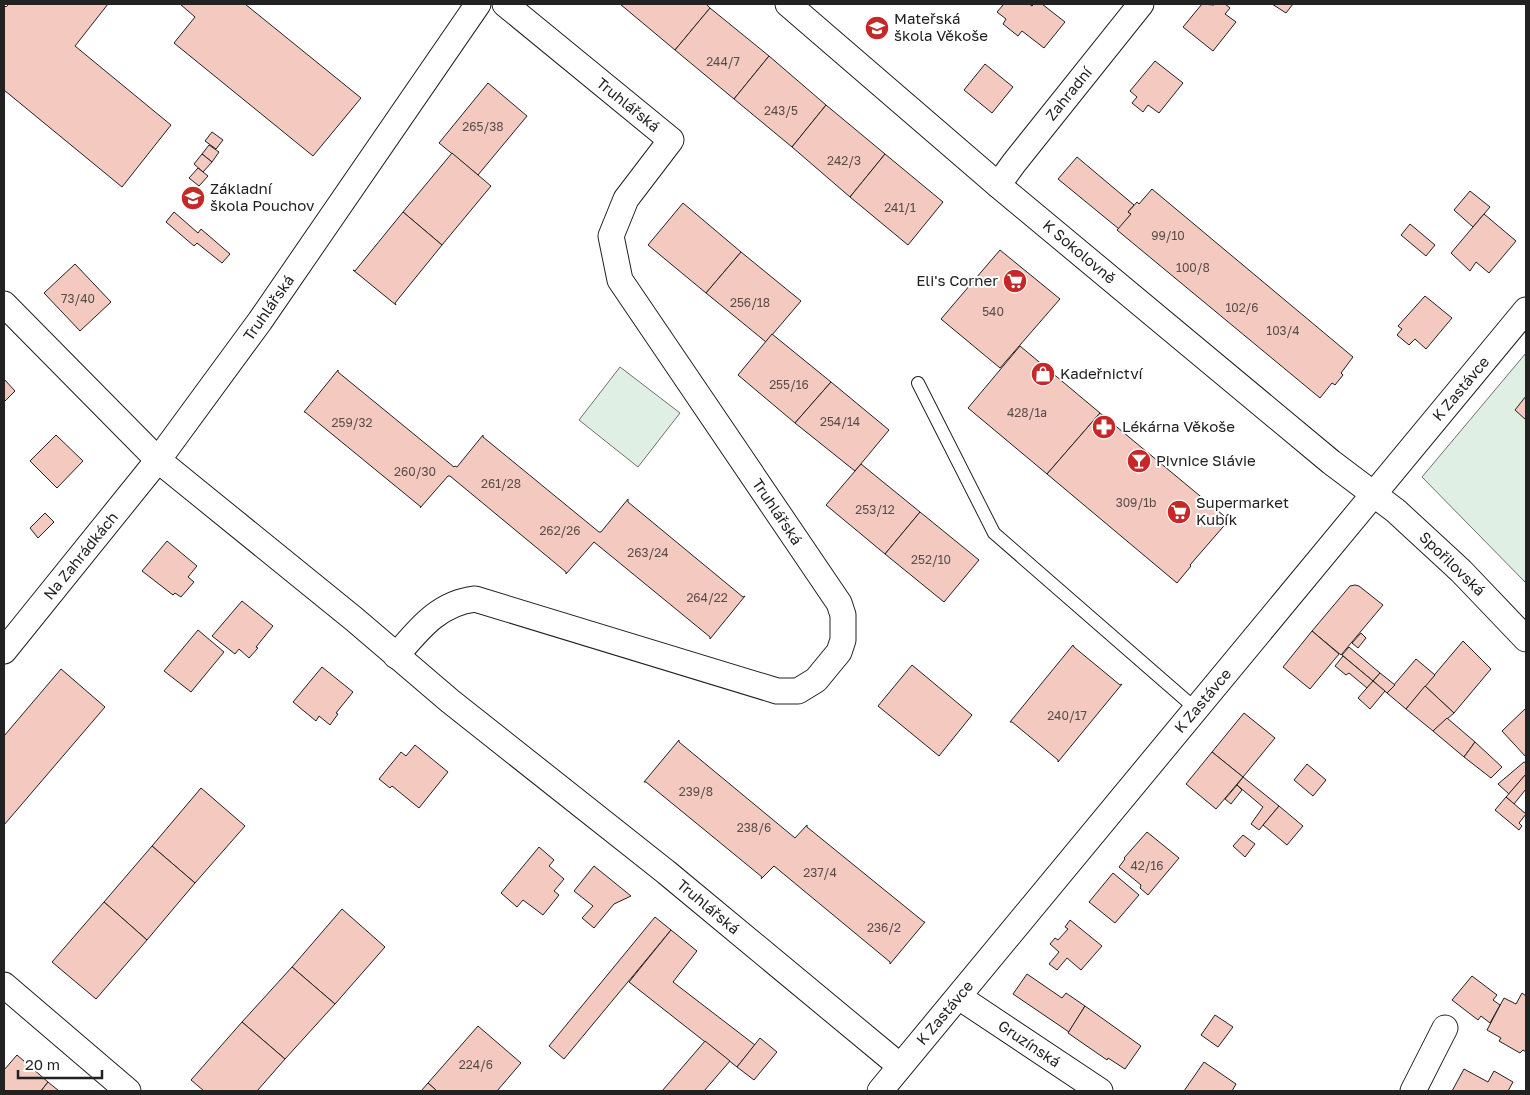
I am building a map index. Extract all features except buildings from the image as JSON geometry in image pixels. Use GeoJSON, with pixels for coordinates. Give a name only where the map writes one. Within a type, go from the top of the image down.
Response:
{"type":"FeatureCollection","features":[{"type":"Feature","properties":{"kind":"street","name":"Truhlářská"},"geometry":{"type":"LineString","coordinates":[[158,460],[260,321],[478,4]]}},
{"type":"Feature","properties":{"kind":"street","name":"Truhlářská"},"geometry":{"type":"LineString","coordinates":[[396,656],[432,617],[460,600],[475,599],[777,691],[798,691],[816,680],[839,652],[842,640],[843,615],[839,603],[620,280],[612,236],[626,198],[671,140],[505,4]]}},
{"type":"Feature","properties":{"kind":"street","name":"K Sokolovně"},"geometry":{"type":"LineString","coordinates":[[788,4],[998,186],[1331,462],[1375,494]]}},
{"type":"Feature","properties":{"kind":"street","name":"Zahradní"},"geometry":{"type":"LineString","coordinates":[[998,186],[1014,163],[1141,4]]}},
{"type":"Feature","properties":{"kind":"street","name":"Truhlářská"},"geometry":{"type":"LineString","coordinates":[[4,304],[158,460],[450,701],[666,872],[900,1066]]}},
{"type":"Feature","properties":{"kind":"street","name":"K Zastávce"},"geometry":{"type":"LineString","coordinates":[[880,1091],[1526,310]]}},
{"type":"Feature","properties":{"kind":"street","name":"Na Zahrádkách"},"geometry":{"type":"LineString","coordinates":[[4,652],[158,460]]}},
{"type":"Feature","properties":{"kind":"street","name":"Spořilovská"},"geometry":{"type":"LineString","coordinates":[[1375,494],[1461,571],[1526,639]]}},
{"type":"Feature","properties":{"kind":"street"},"geometry":{"type":"LineString","coordinates":[[4,985],[128,1091]]}},
{"type":"Feature","properties":{"kind":"street","name":"Gruzínská"},"geometry":{"type":"LineString","coordinates":[[959,997],[1100,1091]]}},
{"type":"Feature","properties":{"kind":"street"},"geometry":{"type":"LineString","coordinates":[[1413,1091],[1445,1028]]}},
{"type":"Feature","properties":{"kind":"lane"},"geometry":{"type":"LineString","coordinates":[[918,383],[994,533],[1196,709]]}},
{"type":"Feature","properties":{"kind":"green space"},"geometry":{"type":"Polygon","coordinates":[[[1526,353],[1526,583],[1422,477],[1526,353]]]}},
{"type":"Feature","properties":{"kind":"green space"},"geometry":{"type":"Polygon","coordinates":[[[620,367],[680,413],[638,467],[579,420],[620,367]]]}},
{"type":"Feature","properties":{"kind":"place","name":"Mateřská škola Věkoše"},"geometry":{"type":"Point","coordinates":[877,28]}},
{"type":"Feature","properties":{"kind":"place","name":"Základní škola Pouchov"},"geometry":{"type":"Point","coordinates":[193,198]}},
{"type":"Feature","properties":{"kind":"place","name":"Eli's Corner"},"geometry":{"type":"Point","coordinates":[1015,281]}},
{"type":"Feature","properties":{"kind":"place","name":"Kadeřnictví"},"geometry":{"type":"Point","coordinates":[1043,374]}},
{"type":"Feature","properties":{"kind":"place","name":"Lékárna Věkoše"},"geometry":{"type":"Point","coordinates":[1104,427]}},
{"type":"Feature","properties":{"kind":"place","name":"Pivnice Slávie"},"geometry":{"type":"Point","coordinates":[1139,461]}},
{"type":"Feature","properties":{"kind":"place","name":"Supermarket Kubík"},"geometry":{"type":"Point","coordinates":[1179,512]}}]}
